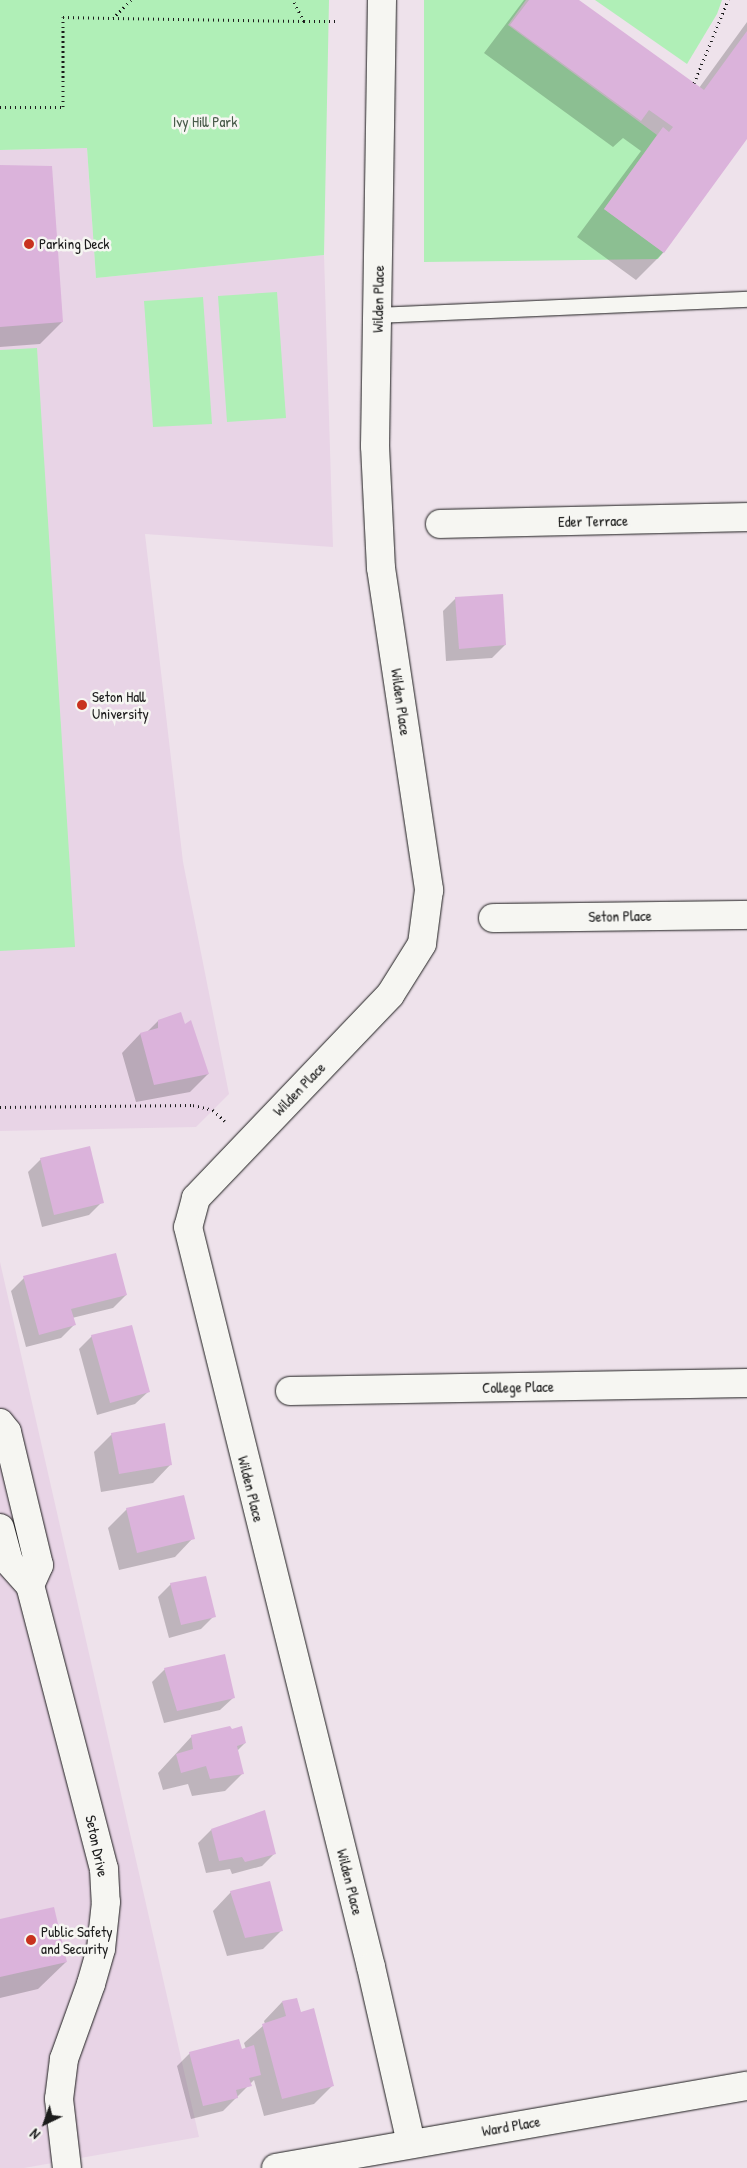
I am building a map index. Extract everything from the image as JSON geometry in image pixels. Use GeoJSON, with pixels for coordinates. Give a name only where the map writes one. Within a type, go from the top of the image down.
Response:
{"type":"FeatureCollection","features":[{"type":"Feature","properties":{"kind":"street","name":"Wilden Place"},"geometry":{"type":"LineString","coordinates":[[382,8],[375,446],[381,568],[428,890],[422,944],[390,995],[196,1198],[188,1227],[229,1400],[373,1976],[412,2143]]}},
{"type":"Feature","properties":{"kind":"street","name":"Eder Terrace"},"geometry":{"type":"LineString","coordinates":[[440,524],[747,517]]}},
{"type":"Feature","properties":{"kind":"street","name":"Seton Place"},"geometry":{"type":"LineString","coordinates":[[493,918],[747,915]]}},
{"type":"Feature","properties":{"kind":"street","name":"College Place"},"geometry":{"type":"LineString","coordinates":[[290,1391],[747,1383]]}},
{"type":"Feature","properties":{"kind":"street"},"geometry":{"type":"LineString","coordinates":[[0,1423],[7,1432],[39,1566],[30,1585]]}},
{"type":"Feature","properties":{"kind":"street","name":"Seton Drive"},"geometry":{"type":"LineString","coordinates":[[0,1528],[9,1562],[30,1585],[104,1869],[106,1902],[101,1949],[91,1984],[64,2059],[59,2099],[68,2168]]}},
{"type":"Feature","properties":{"kind":"street","name":"Ward Place"},"geometry":{"type":"LineString","coordinates":[[276,2168],[747,2086]]}},
{"type":"Feature","properties":{"kind":"lane"},"geometry":{"type":"LineString","coordinates":[[377,315],[747,299]]}},
{"type":"Feature","properties":{"kind":"path"},"geometry":{"type":"LineString","coordinates":[[114,18],[131,0]]}},
{"type":"Feature","properties":{"kind":"path"},"geometry":{"type":"LineString","coordinates":[[293,0],[304,21]]}},
{"type":"Feature","properties":{"kind":"path"},"geometry":{"type":"LineString","coordinates":[[694,84],[728,0]]}},
{"type":"Feature","properties":{"kind":"path"},"geometry":{"type":"LineString","coordinates":[[0,107],[63,107],[63,17],[338,21]]}},
{"type":"Feature","properties":{"kind":"path"},"geometry":{"type":"LineString","coordinates":[[0,1107],[193,1105],[213,1110],[225,1121]]}},
{"type":"Feature","properties":{"kind":"shaded area","name":"Seton Hall University"},"geometry":{"type":"Polygon","coordinates":[[[87,148],[96,278],[324,255],[333,547],[145,534],[183,862],[229,1094],[196,1127],[0,1131],[0,150],[87,148]]]}},
{"type":"Feature","properties":{"kind":"shaded area"},"geometry":{"type":"Polygon","coordinates":[[[0,1262],[199,2137],[24,2168],[0,2168],[0,1262]]]}},
{"type":"Feature","properties":{"kind":"green space","name":"Ivy Hill Park"},"geometry":{"type":"Polygon","coordinates":[[[0,0],[329,0],[324,255],[96,278],[87,148],[0,150],[0,0]]]}},
{"type":"Feature","properties":{"kind":"green space"},"geometry":{"type":"Polygon","coordinates":[[[424,0],[526,0],[508,25],[657,135],[604,209],[663,252],[658,259],[424,262],[424,0]]]}},
{"type":"Feature","properties":{"kind":"green space"},"geometry":{"type":"Polygon","coordinates":[[[595,0],[722,0],[717,14],[687,64],[595,0]]]}},
{"type":"Feature","properties":{"kind":"green space"},"geometry":{"type":"Polygon","coordinates":[[[277,292],[286,418],[227,422],[218,296],[277,292]]]}},
{"type":"Feature","properties":{"kind":"green space"},"geometry":{"type":"Polygon","coordinates":[[[203,297],[212,424],[153,427],[144,301],[203,297]]]}},
{"type":"Feature","properties":{"kind":"green space"},"geometry":{"type":"Polygon","coordinates":[[[37,348],[75,947],[0,951],[0,350],[37,348]]]}},
{"type":"Feature","properties":{"kind":"building"},"geometry":{"type":"Polygon","coordinates":[[[529,0],[579,0],[704,90],[747,31],[747,139],[664,253],[604,209],[663,127],[669,132],[673,127],[649,110],[641,121],[510,25],[529,0]]]}},
{"type":"Feature","properties":{"kind":"building","name":"Parking Deck"},"geometry":{"type":"Polygon","coordinates":[[[0,165],[52,166],[63,322],[0,327],[0,165]]]}},
{"type":"Feature","properties":{"kind":"building"},"geometry":{"type":"Polygon","coordinates":[[[503,594],[506,645],[459,649],[455,597],[503,594]]]}},
{"type":"Feature","properties":{"kind":"building"},"geometry":{"type":"Polygon","coordinates":[[[181,1012],[185,1024],[191,1020],[209,1074],[154,1085],[140,1033],[158,1028],[158,1020],[181,1012]]]}},
{"type":"Feature","properties":{"kind":"building"},"geometry":{"type":"Polygon","coordinates":[[[90,1146],[104,1203],[54,1215],[40,1158],[90,1146]]]}},
{"type":"Feature","properties":{"kind":"building"},"geometry":{"type":"Polygon","coordinates":[[[116,1253],[127,1295],[71,1309],[76,1325],[39,1335],[23,1276],[116,1253]]]}},
{"type":"Feature","properties":{"kind":"building"},"geometry":{"type":"Polygon","coordinates":[[[132,1325],[150,1392],[110,1403],[91,1335],[132,1325]]]}},
{"type":"Feature","properties":{"kind":"building"},"geometry":{"type":"Polygon","coordinates":[[[165,1423],[172,1465],[119,1474],[111,1433],[165,1423]]]}},
{"type":"Feature","properties":{"kind":"building"},"geometry":{"type":"Polygon","coordinates":[[[184,1495],[195,1539],[137,1553],[126,1508],[184,1495]]]}},
{"type":"Feature","properties":{"kind":"building"},"geometry":{"type":"Polygon","coordinates":[[[206,1576],[216,1617],[181,1625],[170,1583],[206,1576]]]}},
{"type":"Feature","properties":{"kind":"building"},"geometry":{"type":"Polygon","coordinates":[[[225,1654],[235,1698],[177,1711],[164,1668],[225,1654]]]}},
{"type":"Feature","properties":{"kind":"building"},"geometry":{"type":"Polygon","coordinates":[[[230,1726],[232,1729],[242,1726],[246,1743],[237,1746],[244,1774],[210,1779],[206,1766],[181,1773],[176,1754],[193,1749],[191,1735],[230,1726]]]}},
{"type":"Feature","properties":{"kind":"building"},"geometry":{"type":"Polygon","coordinates":[[[265,1810],[276,1854],[245,1862],[242,1857],[219,1861],[211,1829],[265,1810]]]}},
{"type":"Feature","properties":{"kind":"building"},"geometry":{"type":"Polygon","coordinates":[[[270,1881],[283,1931],[245,1938],[230,1891],[270,1881]]]}},
{"type":"Feature","properties":{"kind":"building","name":"Public Safety and Security"},"geometry":{"type":"Polygon","coordinates":[[[54,1907],[67,1962],[0,1977],[0,1919],[54,1907]]]}},
{"type":"Feature","properties":{"kind":"building"},"geometry":{"type":"Polygon","coordinates":[[[297,1998],[301,2012],[314,2008],[334,2086],[282,2099],[262,2024],[286,2016],[282,2001],[297,1998]]]}},
{"type":"Feature","properties":{"kind":"building"},"geometry":{"type":"Polygon","coordinates":[[[239,2039],[242,2049],[254,2045],[261,2075],[249,2078],[252,2086],[236,2090],[238,2098],[203,2106],[189,2052],[239,2039]]]}},
{"type":"Feature","properties":{"kind":"place","name":"Parking Deck"},"geometry":{"type":"Point","coordinates":[29,244]}},
{"type":"Feature","properties":{"kind":"place","name":"Seton Hall University"},"geometry":{"type":"Point","coordinates":[82,705]}},
{"type":"Feature","properties":{"kind":"place","name":"Public Safety and Security"},"geometry":{"type":"Point","coordinates":[31,1940]}}]}
